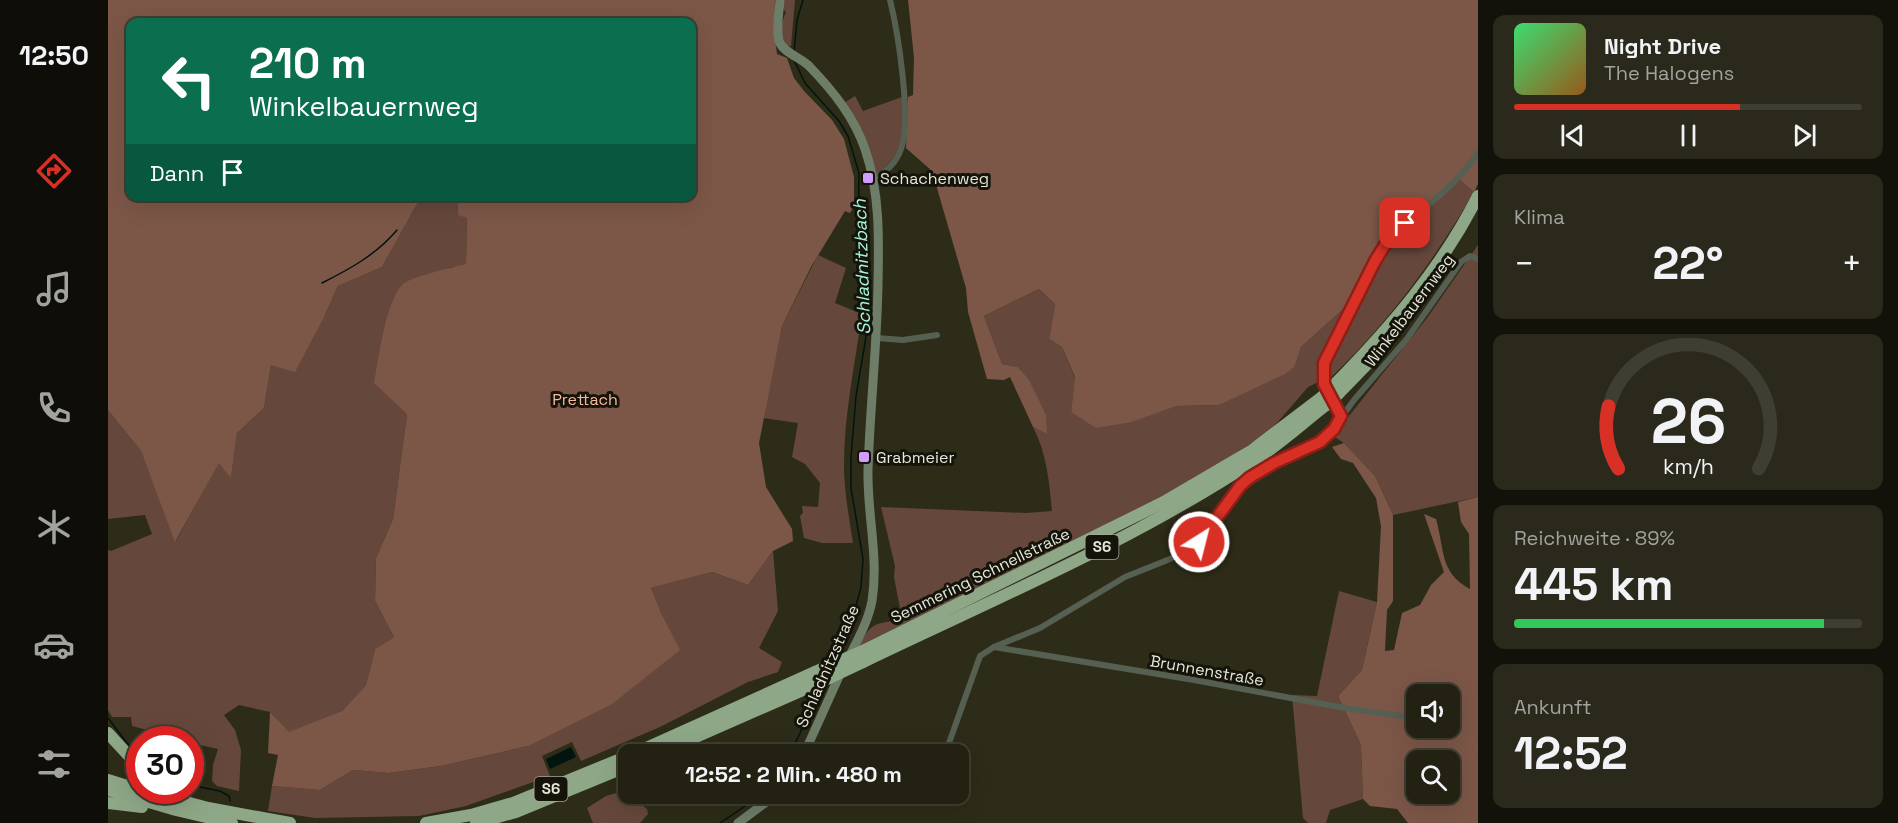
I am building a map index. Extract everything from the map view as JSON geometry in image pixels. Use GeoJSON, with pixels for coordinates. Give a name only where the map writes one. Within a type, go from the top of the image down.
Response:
{"type":"FeatureCollection","features":[{"type":"Feature","properties":{"kind":"highway","name":"Semmering Schnellstraße"},"geometry":{"type":"LineString","coordinates":[[1336,390],[1445,254],[1478,196]]}},
{"type":"Feature","properties":{"kind":"highway","name":"Semmering Schnellstraße"},"geometry":{"type":"LineString","coordinates":[[680,744],[812,686],[864,656],[1164,502],[1251,451],[1324,401],[1373,358],[1451,259],[1478,216]]}},
{"type":"Feature","properties":{"kind":"highway","name":"Semmering Schnellstraße"},"geometry":{"type":"LineString","coordinates":[[655,744],[815,672],[864,656]]}},
{"type":"Feature","properties":{"kind":"highway"},"geometry":{"type":"LineString","coordinates":[[108,733],[126,753]]}},
{"type":"Feature","properties":{"kind":"highway","name":"S6"},"geometry":{"type":"LineString","coordinates":[[426,823],[471,815],[513,803],[618,760]]}},
{"type":"Feature","properties":{"kind":"highway","name":"S6"},"geometry":{"type":"LineString","coordinates":[[476,823],[516,812],[618,770]]}},
{"type":"Feature","properties":{"kind":"highway"},"geometry":{"type":"LineString","coordinates":[[108,780],[126,785]]}},
{"type":"Feature","properties":{"kind":"highway"},"geometry":{"type":"LineString","coordinates":[[108,789],[176,810],[232,823]]}},
{"type":"Feature","properties":{"kind":"highway"},"geometry":{"type":"LineString","coordinates":[[108,803],[176,810]]}},
{"type":"Feature","properties":{"kind":"highway"},"geometry":{"type":"LineString","coordinates":[[193,804],[290,823]]}},
{"type":"Feature","properties":{"kind":"highway"},"geometry":{"type":"LineString","coordinates":[[202,804],[208,808]]}},
{"type":"Feature","properties":{"kind":"street","name":"Schladnitzstraße"},"geometry":{"type":"LineString","coordinates":[[780,0],[779,41],[786,50],[809,66],[849,114],[863,144],[872,178],[879,243],[877,338],[868,472],[874,561],[872,603],[861,635],[833,689],[809,744]]}},
{"type":"Feature","properties":{"kind":"street"},"geometry":{"type":"LineString","coordinates":[[872,178],[889,169],[897,158],[904,136],[905,107],[897,27],[891,0]]}},
{"type":"Feature","properties":{"kind":"street"},"geometry":{"type":"LineString","coordinates":[[1341,416],[1324,384],[1323,367],[1375,261],[1393,232],[1451,185],[1478,153]]}},
{"type":"Feature","properties":{"kind":"street","name":"Winkelbauernweg"},"geometry":{"type":"LineString","coordinates":[[947,744],[980,656],[994,647],[1040,628],[1125,577],[1170,559],[1199,542],[1245,482],[1274,463],[1320,442],[1334,429],[1341,416],[1406,340],[1461,262],[1470,256],[1478,259]]}},
{"type":"Feature","properties":{"kind":"street"},"geometry":{"type":"LineString","coordinates":[[877,338],[903,340],[937,335]]}},
{"type":"Feature","properties":{"kind":"street","name":"Brunnenstraße"},"geometry":{"type":"LineString","coordinates":[[994,647],[1406,717]]}},
{"type":"Feature","properties":{"kind":"street"},"geometry":{"type":"LineString","coordinates":[[738,823],[764,804]]}},
{"type":"Feature","properties":{"kind":"shaded area"},"geometry":{"type":"Polygon","coordinates":[[[783,0],[795,0],[791,46],[786,47],[782,34],[786,12],[782,8],[783,0]]]}},
{"type":"Feature","properties":{"kind":"shaded area"},"geometry":{"type":"Polygon","coordinates":[[[855,96],[863,111],[902,97],[901,141],[892,159],[876,174],[844,103],[855,96]]]}},
{"type":"Feature","properties":{"kind":"shaded area"},"geometry":{"type":"Polygon","coordinates":[[[1456,177],[1474,192],[1442,244],[1406,294],[1346,363],[1324,384],[1322,380],[1308,387],[1270,431],[1187,485],[859,646],[871,628],[880,623],[902,619],[894,577],[895,566],[881,507],[1026,513],[1052,511],[1044,458],[1033,427],[1047,434],[1028,378],[1018,367],[1002,364],[984,316],[1039,289],[1055,304],[1049,339],[1062,347],[1075,378],[1071,412],[1131,422],[1177,406],[1219,405],[1293,367],[1301,347],[1349,304],[1391,230],[1456,177]]]}},
{"type":"Feature","properties":{"kind":"shaded area"},"geometry":{"type":"Polygon","coordinates":[[[419,201],[457,201],[458,214],[467,217],[466,265],[449,268],[407,414],[393,519],[376,558],[375,601],[394,637],[375,649],[366,685],[342,711],[289,733],[270,712],[239,705],[224,715],[235,730],[241,750],[239,791],[217,786],[212,781],[213,765],[218,749],[204,746],[204,726],[132,726],[131,717],[112,717],[108,710],[108,550],[111,551],[152,534],[145,515],[108,519],[108,410],[141,451],[176,541],[219,462],[231,477],[237,433],[264,408],[271,365],[325,315],[338,286],[382,267],[419,201]]]}},
{"type":"Feature","properties":{"kind":"shaded area"},"geometry":{"type":"Polygon","coordinates":[[[1478,245],[1478,497],[1393,515],[1375,476],[1344,443],[1333,436],[1427,318],[1478,245]]]}},
{"type":"Feature","properties":{"kind":"shaded area"},"geometry":{"type":"Polygon","coordinates":[[[818,255],[846,268],[835,303],[862,314],[844,446],[845,484],[853,543],[822,543],[804,538],[800,516],[803,513],[802,506],[818,507],[820,483],[805,464],[792,457],[798,423],[763,418],[782,326],[818,255]]]}},
{"type":"Feature","properties":{"kind":"shaded area"},"geometry":{"type":"Polygon","coordinates":[[[773,551],[778,611],[759,648],[782,662],[778,672],[748,682],[660,727],[581,761],[572,742],[542,756],[550,776],[466,806],[419,816],[315,818],[268,811],[272,786],[320,790],[353,770],[389,773],[441,766],[528,746],[663,617],[651,588],[712,572],[748,585],[773,551]]]}},
{"type":"Feature","properties":{"kind":"shaded area"},"geometry":{"type":"Polygon","coordinates":[[[1339,591],[1377,602],[1362,670],[1338,696],[1361,745],[1363,799],[1330,810],[1326,823],[1308,823],[1303,818],[1292,695],[1317,696],[1339,591]]]}},
{"type":"Feature","properties":{"kind":"shaded area"},"geometry":{"type":"Polygon","coordinates":[[[571,747],[576,757],[550,769],[546,759],[571,747]]]}},
{"type":"Feature","properties":{"kind":"shaded area"},"geometry":{"type":"Polygon","coordinates":[[[618,792],[618,804],[640,804],[647,809],[648,814],[640,823],[593,823],[587,808],[606,796],[618,792]]]}},
{"type":"Feature","properties":{"kind":"green space","name":"Prettach"},"geometry":{"type":"Polygon","coordinates":[[[108,0],[775,0],[774,32],[777,54],[787,58],[794,78],[832,120],[844,139],[854,177],[854,206],[850,213],[845,211],[811,267],[782,326],[759,443],[766,487],[792,529],[793,541],[773,551],[748,585],[712,572],[651,588],[680,650],[612,704],[528,746],[441,766],[389,773],[353,770],[320,790],[272,786],[278,755],[268,753],[270,712],[289,732],[342,711],[366,685],[375,649],[394,637],[375,601],[376,558],[393,519],[407,414],[374,383],[387,317],[397,292],[403,284],[415,278],[466,264],[467,218],[458,215],[457,201],[696,201],[696,18],[126,18],[126,201],[419,201],[382,267],[338,286],[295,372],[271,365],[264,408],[237,433],[231,478],[219,463],[175,542],[141,451],[108,410],[108,0]]]}},
{"type":"Feature","properties":{"kind":"green space"},"geometry":{"type":"Polygon","coordinates":[[[908,0],[1478,0],[1478,184],[1474,192],[1456,177],[1426,205],[1391,230],[1349,304],[1301,347],[1294,367],[1285,374],[1219,405],[1177,406],[1132,422],[1096,428],[1071,412],[1075,377],[1062,347],[1049,339],[1055,304],[1039,289],[984,316],[1002,364],[1018,367],[1028,378],[1046,415],[1047,434],[1033,427],[1010,377],[1004,380],[987,379],[968,312],[966,288],[932,171],[906,148],[908,97],[913,95],[914,58],[908,0]]]}},
{"type":"Feature","properties":{"kind":"green space"},"geometry":{"type":"Polygon","coordinates":[[[1344,443],[1375,476],[1393,515],[1393,601],[1387,610],[1385,651],[1394,650],[1402,613],[1420,605],[1431,585],[1444,572],[1424,514],[1436,519],[1448,568],[1460,582],[1470,589],[1469,534],[1461,522],[1458,502],[1478,497],[1478,823],[1408,823],[1397,809],[1370,806],[1363,799],[1361,745],[1338,696],[1362,670],[1377,602],[1381,526],[1376,498],[1353,463],[1341,459],[1332,447],[1344,443]]]}},
{"type":"Feature","properties":{"kind":"waterway","name":"Schladnitzbach"},"geometry":{"type":"LineString","coordinates":[[794,52],[797,20],[803,0]]}},
{"type":"Feature","properties":{"kind":"waterway","name":"Schladnitzbach"},"geometry":{"type":"LineString","coordinates":[[794,60],[805,83],[839,121],[848,136],[859,173],[858,257],[865,308],[866,337],[856,396],[851,488],[863,559],[861,587],[855,610],[835,658]]}},
{"type":"Feature","properties":{"kind":"waterway"},"geometry":{"type":"LineString","coordinates":[[322,283],[362,260],[397,230]]}},
{"type":"Feature","properties":{"kind":"waterway","name":"Schladnitzbach"},"geometry":{"type":"LineString","coordinates":[[795,744],[822,687]]}},
{"type":"Feature","properties":{"kind":"waterway"},"geometry":{"type":"LineString","coordinates":[[108,718],[126,742]]}},
{"type":"Feature","properties":{"kind":"waterway"},"geometry":{"type":"LineString","coordinates":[[204,788],[220,791],[229,796],[230,801]]}},
{"type":"Feature","properties":{"kind":"waterway","name":"Schladnitzbach"},"geometry":{"type":"LineString","coordinates":[[720,823],[748,804]]}},
{"type":"Feature","properties":{"kind":"place","name":"Schachenweg"},"geometry":{"type":"Point","coordinates":[868,178]}},
{"type":"Feature","properties":{"kind":"place","name":"Grabmeier"},"geometry":{"type":"Point","coordinates":[864,457]}},
{"type":"Feature","properties":{"kind":"route"},"geometry":{"type":"LineString","coordinates":[[1199,542],[1240,486],[1249,478],[1274,463],[1320,442],[1334,429],[1341,416],[1324,384],[1324,363],[1375,261],[1393,232],[1405,223]]}}]}
